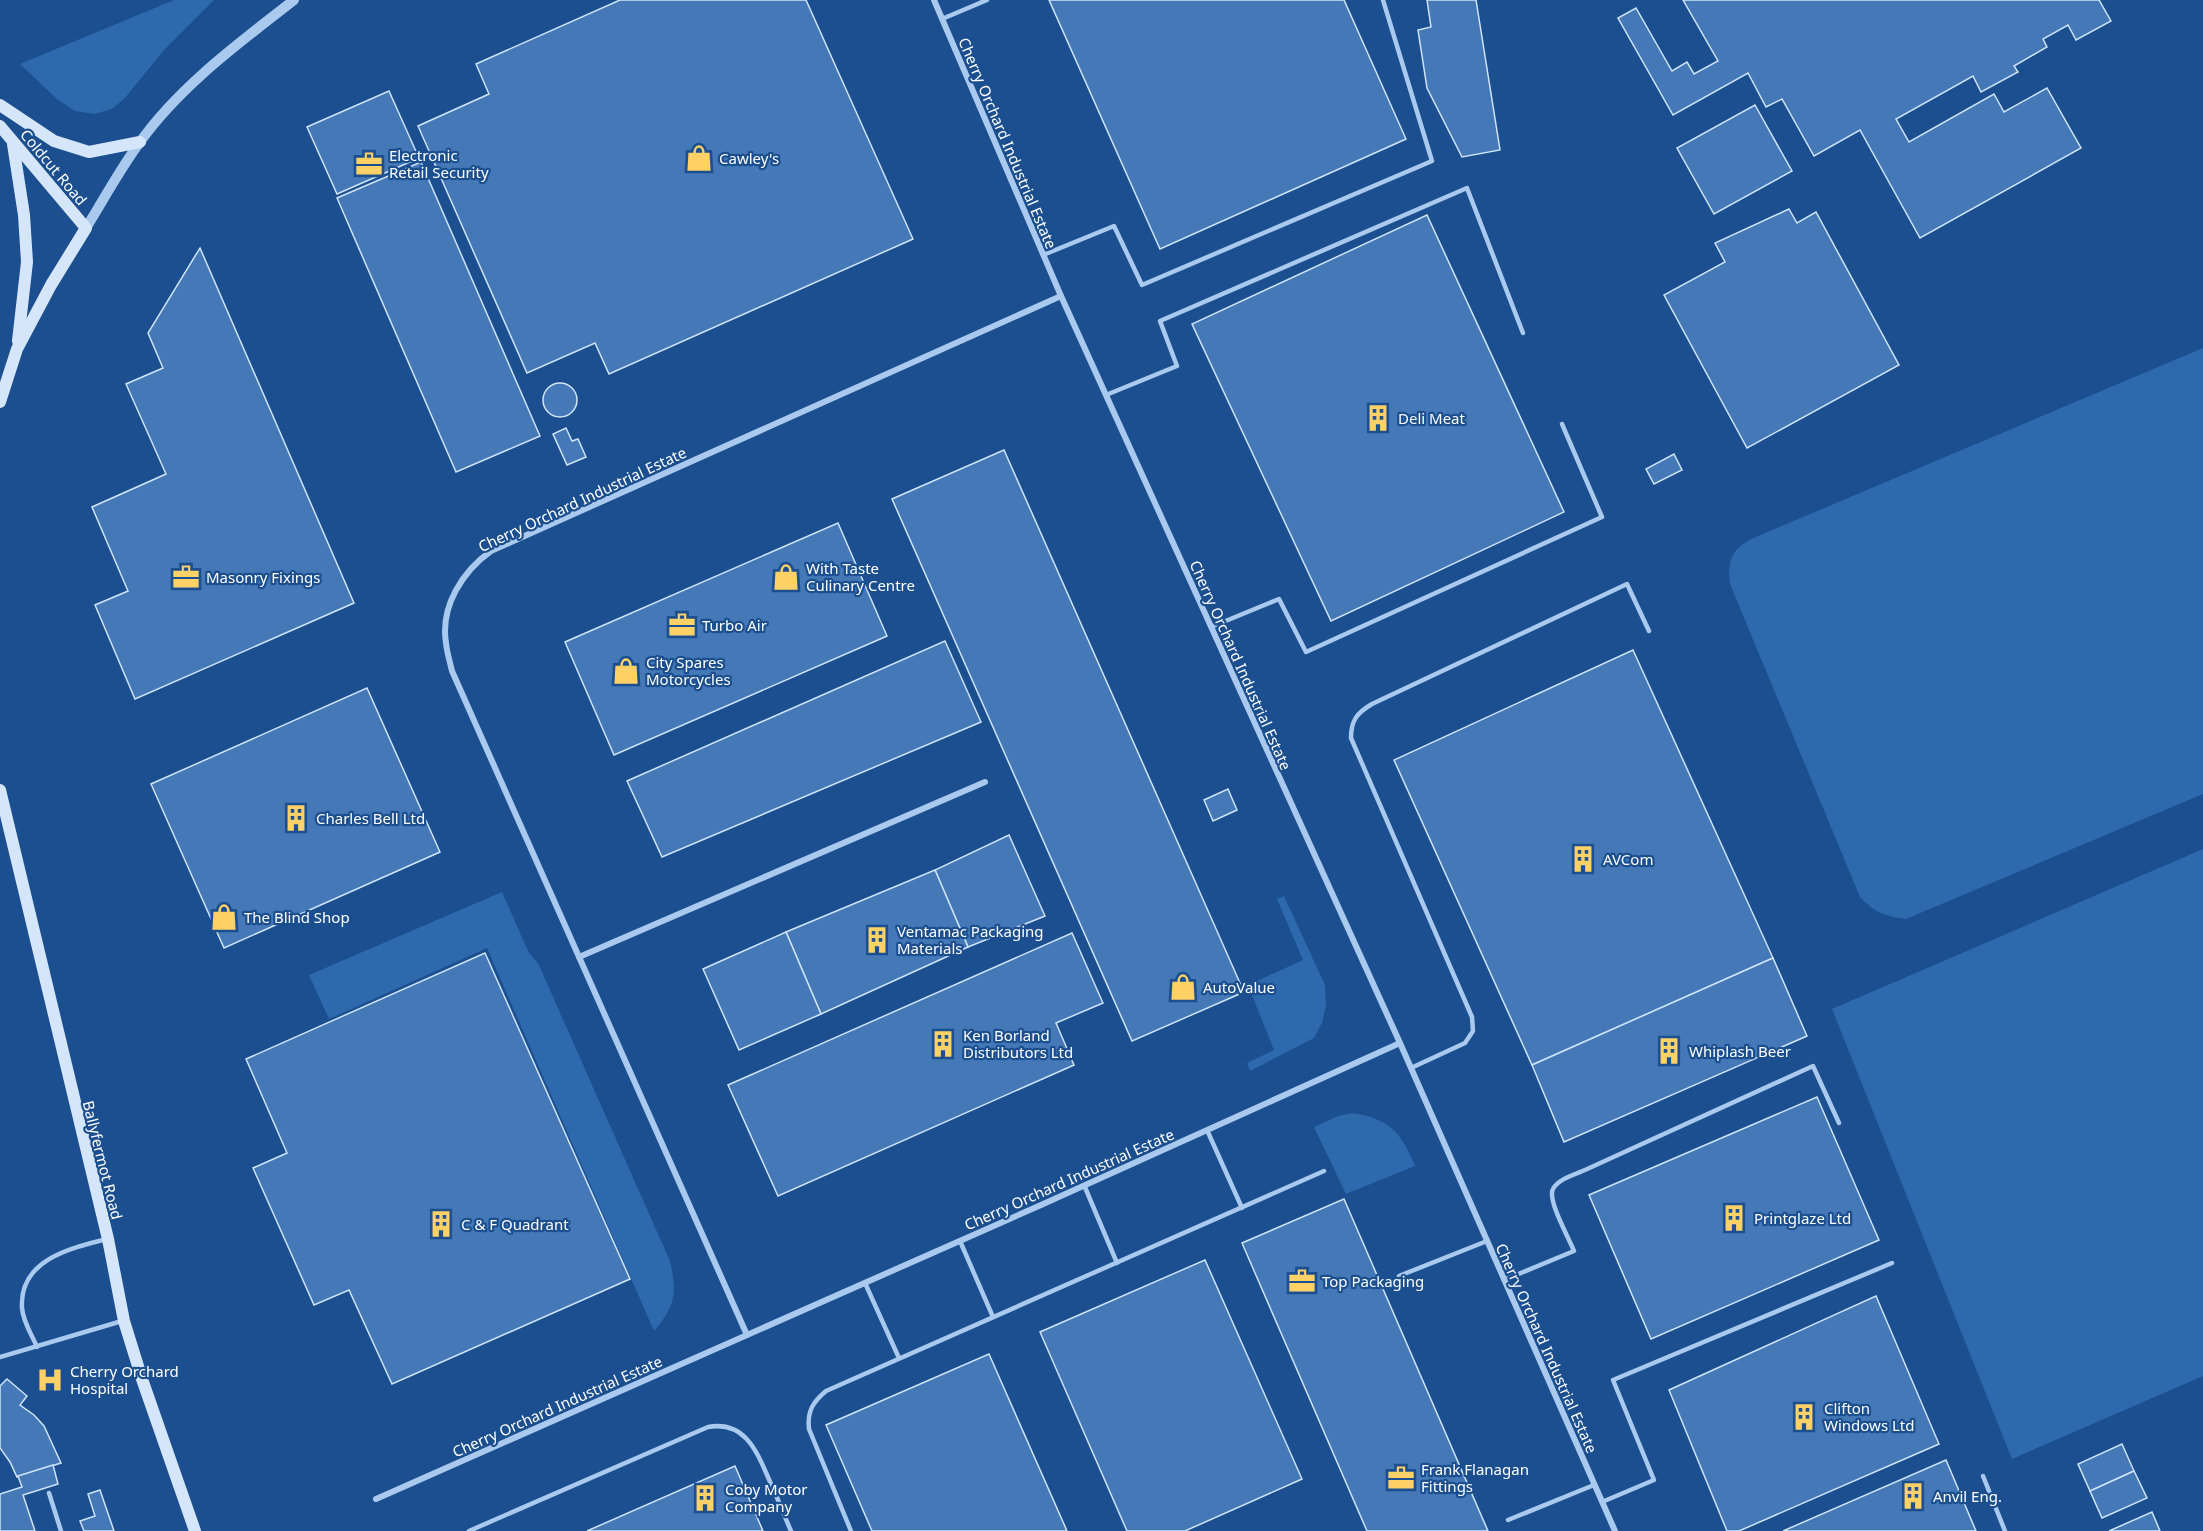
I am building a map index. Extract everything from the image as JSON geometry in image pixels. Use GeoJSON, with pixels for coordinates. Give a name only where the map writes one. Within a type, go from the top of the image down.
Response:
{"type":"FeatureCollection","features":[{"type":"Feature","properties":{"kind":"main road"},"geometry":{"type":"LineString","coordinates":[[0,105],[54,141],[89,153],[140,142]]}},
{"type":"Feature","properties":{"kind":"main road","name":"Coldcut Road"},"geometry":{"type":"LineString","coordinates":[[0,126],[86,228]]}},
{"type":"Feature","properties":{"kind":"main road"},"geometry":{"type":"LineString","coordinates":[[13,142],[24,215],[27,262],[17,349]]}},
{"type":"Feature","properties":{"kind":"main road"},"geometry":{"type":"LineString","coordinates":[[0,402],[17,349],[51,285],[86,228]]}},
{"type":"Feature","properties":{"kind":"main road","name":"Ballyfermot Road"},"geometry":{"type":"LineString","coordinates":[[0,790],[108,1239],[124,1321],[195,1531]]}},
{"type":"Feature","properties":{"kind":"street"},"geometry":{"type":"LineString","coordinates":[[86,228],[140,142],[171,105],[294,0]]}},
{"type":"Feature","properties":{"kind":"street","name":"Cherry Orchard Industrial Estate"},"geometry":{"type":"LineString","coordinates":[[934,0],[1061,297],[1400,1043],[1614,1531]]}},
{"type":"Feature","properties":{"kind":"street","name":"Cherry Orchard Industrial Estate"},"geometry":{"type":"LineString","coordinates":[[747,1335],[453,671],[445,641],[446,614],[457,586],[474,563],[491,551],[1061,297]]}},
{"type":"Feature","properties":{"kind":"street"},"geometry":{"type":"LineString","coordinates":[[579,957],[985,782]]}},
{"type":"Feature","properties":{"kind":"street","name":"Cherry Orchard Industrial Estate"},"geometry":{"type":"LineString","coordinates":[[376,1498],[960,1241],[1400,1043]]}},
{"type":"Feature","properties":{"kind":"lane"},"geometry":{"type":"LineString","coordinates":[[942,19],[987,0]]}},
{"type":"Feature","properties":{"kind":"lane"},"geometry":{"type":"LineString","coordinates":[[1043,255],[1114,226],[1142,285],[1432,161],[1383,0]]}},
{"type":"Feature","properties":{"kind":"lane"},"geometry":{"type":"LineString","coordinates":[[1106,395],[1177,366],[1160,321],[1467,188],[1523,333]]}},
{"type":"Feature","properties":{"kind":"lane"},"geometry":{"type":"LineString","coordinates":[[1211,627],[1279,598],[1306,652],[1602,517],[1562,424]]}},
{"type":"Feature","properties":{"kind":"lane"},"geometry":{"type":"LineString","coordinates":[[1411,1068],[1465,1043],[1473,1031],[1472,1017],[1351,738],[1352,724],[1359,711],[1627,584],[1649,631]]}},
{"type":"Feature","properties":{"kind":"lane"},"geometry":{"type":"LineString","coordinates":[[1504,1280],[1574,1251],[1552,1200],[1552,1190],[1558,1183],[1813,1066],[1839,1123]]}},
{"type":"Feature","properties":{"kind":"lane"},"geometry":{"type":"LineString","coordinates":[[1206,1130],[1242,1208]]}},
{"type":"Feature","properties":{"kind":"lane"},"geometry":{"type":"LineString","coordinates":[[851,1531],[809,1429],[807,1418],[811,1407],[826,1391],[1324,1172]]}},
{"type":"Feature","properties":{"kind":"lane"},"geometry":{"type":"LineString","coordinates":[[1084,1185],[1117,1263]]}},
{"type":"Feature","properties":{"kind":"lane"},"geometry":{"type":"LineString","coordinates":[[37,1347],[22,1308],[29,1279],[36,1270],[68,1248],[108,1239]]}},
{"type":"Feature","properties":{"kind":"lane"},"geometry":{"type":"LineString","coordinates":[[960,1241],[993,1317]]}},
{"type":"Feature","properties":{"kind":"lane"},"geometry":{"type":"LineString","coordinates":[[1400,1276],[1487,1241]]}},
{"type":"Feature","properties":{"kind":"lane"},"geometry":{"type":"LineString","coordinates":[[1602,1502],[1654,1480],[1613,1380],[1892,1263]]}},
{"type":"Feature","properties":{"kind":"lane"},"geometry":{"type":"LineString","coordinates":[[865,1283],[899,1358]]}},
{"type":"Feature","properties":{"kind":"lane"},"geometry":{"type":"LineString","coordinates":[[0,1357],[124,1321]]}},
{"type":"Feature","properties":{"kind":"lane"},"geometry":{"type":"LineString","coordinates":[[469,1531],[708,1427],[718,1425],[736,1429],[755,1448],[791,1531]]}},
{"type":"Feature","properties":{"kind":"lane"},"geometry":{"type":"LineString","coordinates":[[1983,1476],[2005,1531]]}},
{"type":"Feature","properties":{"kind":"lane"},"geometry":{"type":"LineString","coordinates":[[1508,1520],[1594,1485]]}},
{"type":"Feature","properties":{"kind":"lane"},"geometry":{"type":"LineString","coordinates":[[49,1493],[61,1531]]}},
{"type":"Feature","properties":{"kind":"shaded area"},"geometry":{"type":"Polygon","coordinates":[[[174,0],[214,0],[163,51],[125,98],[112,109],[94,114],[75,111],[57,99],[20,64],[174,0]]]}},
{"type":"Feature","properties":{"kind":"shaded area"},"geometry":{"type":"Polygon","coordinates":[[[2203,348],[2203,794],[1906,919],[1885,915],[1875,910],[1860,897],[1730,584],[1729,569],[1732,557],[1744,543],[1751,539],[2203,348]]]}},
{"type":"Feature","properties":{"kind":"shaded area"},"geometry":{"type":"Polygon","coordinates":[[[2203,849],[2203,1376],[2012,1459],[1832,1009],[2203,849]]]}},
{"type":"Feature","properties":{"kind":"shaded area"},"geometry":{"type":"Polygon","coordinates":[[[502,892],[529,953],[538,963],[670,1261],[674,1282],[673,1298],[667,1314],[654,1331],[487,948],[329,1019],[309,975],[502,892]]]}},
{"type":"Feature","properties":{"kind":"shaded area"},"geometry":{"type":"Polygon","coordinates":[[[1284,896],[1325,985],[1326,1006],[1322,1023],[1314,1038],[1250,1071],[1247,1063],[1274,1050],[1248,985],[1303,960],[1277,899],[1284,896]]]}},
{"type":"Feature","properties":{"kind":"shaded area"},"geometry":{"type":"Polygon","coordinates":[[[1352,1113],[1385,1123],[1398,1135],[1415,1166],[1346,1194],[1314,1127],[1338,1116],[1352,1113]]]}},
{"type":"Feature","properties":{"kind":"building"},"geometry":{"type":"Polygon","coordinates":[[[620,0],[806,0],[913,239],[609,374],[595,343],[527,373],[418,126],[489,94],[476,64],[620,0]]]}},
{"type":"Feature","properties":{"kind":"building"},"geometry":{"type":"Polygon","coordinates":[[[1049,0],[1344,0],[1406,139],[1160,249],[1049,0]]]}},
{"type":"Feature","properties":{"kind":"building"},"geometry":{"type":"Polygon","coordinates":[[[1427,0],[1476,0],[1500,150],[1462,157],[1427,88],[1418,30],[1431,27],[1427,0]]]}},
{"type":"Feature","properties":{"kind":"building"},"geometry":{"type":"Polygon","coordinates":[[[1683,0],[2099,0],[2111,21],[2076,40],[2068,25],[2043,39],[2047,47],[2014,66],[2018,72],[1981,92],[1973,76],[1896,119],[1909,142],[1994,94],[2004,112],[2047,88],[2081,148],[1920,238],[1860,130],[1814,156],[1782,99],[1766,107],[1748,73],[1673,115],[1618,18],[1636,8],[1672,71],[1687,62],[1694,74],[1718,61],[1683,0]]]}},
{"type":"Feature","properties":{"kind":"building"},"geometry":{"type":"Polygon","coordinates":[[[389,91],[419,158],[337,194],[307,127],[389,91]]]}},
{"type":"Feature","properties":{"kind":"building"},"geometry":{"type":"Polygon","coordinates":[[[1755,105],[1792,171],[1714,214],[1677,148],[1755,105]]]}},
{"type":"Feature","properties":{"kind":"building"},"geometry":{"type":"Polygon","coordinates":[[[421,162],[540,436],[456,472],[337,198],[421,162]]]}},
{"type":"Feature","properties":{"kind":"building"},"geometry":{"type":"Polygon","coordinates":[[[1789,209],[1797,223],[1816,212],[1899,365],[1747,448],[1664,295],[1725,262],[1715,243],[1789,209]]]}},
{"type":"Feature","properties":{"kind":"building","name":"Deli Meat"},"geometry":{"type":"Polygon","coordinates":[[[1427,215],[1564,512],[1331,621],[1192,324],[1427,215]]]}},
{"type":"Feature","properties":{"kind":"building"},"geometry":{"type":"Polygon","coordinates":[[[200,248],[354,603],[135,699],[95,605],[128,591],[92,507],[166,474],[126,384],[163,368],[148,333],[200,248]]]}},
{"type":"Feature","properties":{"kind":"building"},"geometry":{"type":"Polygon","coordinates":[[[560,383],[572,388],[577,400],[572,412],[560,417],[548,412],[543,400],[548,388],[560,383]]]}},
{"type":"Feature","properties":{"kind":"building"},"geometry":{"type":"Polygon","coordinates":[[[566,428],[572,441],[578,439],[586,457],[567,465],[553,434],[566,428]]]}},
{"type":"Feature","properties":{"kind":"building"},"geometry":{"type":"Polygon","coordinates":[[[1004,450],[1244,992],[1132,1041],[892,499],[1004,450]]]}},
{"type":"Feature","properties":{"kind":"building"},"geometry":{"type":"Polygon","coordinates":[[[1674,454],[1682,470],[1654,484],[1646,469],[1674,454]]]}},
{"type":"Feature","properties":{"kind":"building"},"geometry":{"type":"Polygon","coordinates":[[[838,523],[887,636],[614,755],[565,642],[838,523]]]}},
{"type":"Feature","properties":{"kind":"building"},"geometry":{"type":"Polygon","coordinates":[[[945,641],[981,722],[662,857],[627,781],[945,641]]]}},
{"type":"Feature","properties":{"kind":"building","name":"AVCom"},"geometry":{"type":"Polygon","coordinates":[[[1633,650],[1773,958],[1532,1065],[1394,760],[1633,650]]]}},
{"type":"Feature","properties":{"kind":"building","name":"Charles Bell Ltd"},"geometry":{"type":"Polygon","coordinates":[[[367,688],[440,852],[224,948],[151,784],[367,688]]]}},
{"type":"Feature","properties":{"kind":"building"},"geometry":{"type":"Polygon","coordinates":[[[1228,789],[1237,810],[1213,821],[1204,800],[1228,789]]]}},
{"type":"Feature","properties":{"kind":"building"},"geometry":{"type":"Polygon","coordinates":[[[1009,835],[1045,916],[968,947],[935,870],[1009,835]]]}},
{"type":"Feature","properties":{"kind":"building","name":"Ventamac Packaging Materials"},"geometry":{"type":"Polygon","coordinates":[[[935,870],[968,947],[821,1014],[786,932],[935,870]]]}},
{"type":"Feature","properties":{"kind":"building"},"geometry":{"type":"Polygon","coordinates":[[[786,932],[821,1014],[739,1050],[703,969],[786,932]]]}},
{"type":"Feature","properties":{"kind":"building","name":"Ken Borland Distributors Ltd"},"geometry":{"type":"Polygon","coordinates":[[[1072,933],[1103,1003],[1056,1023],[1074,1065],[778,1196],[728,1085],[1072,933]]]}},
{"type":"Feature","properties":{"kind":"building","name":"C & F Quadrant"},"geometry":{"type":"Polygon","coordinates":[[[485,953],[630,1279],[392,1384],[349,1290],[314,1305],[253,1168],[287,1153],[246,1059],[485,953]]]}},
{"type":"Feature","properties":{"kind":"building","name":"Whiplash Beer"},"geometry":{"type":"Polygon","coordinates":[[[1773,958],[1807,1036],[1564,1142],[1532,1065],[1773,958]]]}},
{"type":"Feature","properties":{"kind":"building","name":"Printglaze Ltd"},"geometry":{"type":"Polygon","coordinates":[[[1817,1097],[1879,1240],[1651,1339],[1589,1195],[1817,1097]]]}},
{"type":"Feature","properties":{"kind":"building"},"geometry":{"type":"Polygon","coordinates":[[[1344,1199],[1488,1531],[1367,1531],[1242,1243],[1344,1199]]]}},
{"type":"Feature","properties":{"kind":"building"},"geometry":{"type":"Polygon","coordinates":[[[1205,1260],[1302,1479],[1185,1531],[1127,1531],[1040,1332],[1205,1260]]]}},
{"type":"Feature","properties":{"kind":"building","name":"Clifton Windows Ltd"},"geometry":{"type":"Polygon","coordinates":[[[1876,1296],[1939,1444],[1739,1531],[1727,1531],[1669,1390],[1876,1296]]]}},
{"type":"Feature","properties":{"kind":"building"},"geometry":{"type":"Polygon","coordinates":[[[989,1354],[1067,1531],[872,1531],[826,1425],[989,1354]]]}},
{"type":"Feature","properties":{"kind":"building"},"geometry":{"type":"Polygon","coordinates":[[[7,1379],[27,1396],[20,1405],[44,1426],[61,1463],[17,1477],[0,1448],[0,1386],[7,1379]]]}},
{"type":"Feature","properties":{"kind":"building"},"geometry":{"type":"Polygon","coordinates":[[[2122,1444],[2134,1471],[2090,1491],[2078,1464],[2122,1444]]]}},
{"type":"Feature","properties":{"kind":"building","name":"Anvil Eng."},"geometry":{"type":"Polygon","coordinates":[[[1946,1460],[1976,1531],[1783,1531],[1946,1460]]]}},
{"type":"Feature","properties":{"kind":"building"},"geometry":{"type":"Polygon","coordinates":[[[53,1465],[58,1484],[23,1495],[35,1531],[0,1531],[0,1494],[22,1487],[18,1476],[53,1465]]]}},
{"type":"Feature","properties":{"kind":"building","name":"Coby Motor Company"},"geometry":{"type":"Polygon","coordinates":[[[735,1466],[763,1531],[587,1531],[735,1466]]]}},
{"type":"Feature","properties":{"kind":"building"},"geometry":{"type":"Polygon","coordinates":[[[2134,1471],[2147,1498],[2102,1518],[2090,1491],[2134,1471]]]}},
{"type":"Feature","properties":{"kind":"building"},"geometry":{"type":"Polygon","coordinates":[[[100,1490],[114,1531],[84,1531],[80,1521],[95,1516],[88,1494],[100,1490]]]}},
{"type":"Feature","properties":{"kind":"building"},"geometry":{"type":"Polygon","coordinates":[[[2152,1512],[2160,1531],[2109,1531],[2152,1512]]]}},
{"type":"Feature","properties":{"kind":"place","name":"Cawley's"},"geometry":{"type":"Point","coordinates":[699,158]}},
{"type":"Feature","properties":{"kind":"place","name":"Electronic Retail Security"},"geometry":{"type":"Point","coordinates":[369,164]}},
{"type":"Feature","properties":{"kind":"place","name":"Deli Meat"},"geometry":{"type":"Point","coordinates":[1378,418]}},
{"type":"Feature","properties":{"kind":"place","name":"Masonry Fixings"},"geometry":{"type":"Point","coordinates":[186,577]}},
{"type":"Feature","properties":{"kind":"place","name":"With Taste Culinary Centre"},"geometry":{"type":"Point","coordinates":[786,577]}},
{"type":"Feature","properties":{"kind":"place","name":"Turbo Air"},"geometry":{"type":"Point","coordinates":[682,625]}},
{"type":"Feature","properties":{"kind":"place","name":"City Spares Motorcycles"},"geometry":{"type":"Point","coordinates":[626,671]}},
{"type":"Feature","properties":{"kind":"place","name":"Charles Bell Ltd"},"geometry":{"type":"Point","coordinates":[296,818]}},
{"type":"Feature","properties":{"kind":"place","name":"AVCom"},"geometry":{"type":"Point","coordinates":[1583,859]}},
{"type":"Feature","properties":{"kind":"place","name":"The Blind Shop"},"geometry":{"type":"Point","coordinates":[224,917]}},
{"type":"Feature","properties":{"kind":"place","name":"Ventamac Packaging Materials"},"geometry":{"type":"Point","coordinates":[877,940]}},
{"type":"Feature","properties":{"kind":"place","name":"AutoValue"},"geometry":{"type":"Point","coordinates":[1183,987]}},
{"type":"Feature","properties":{"kind":"place","name":"Ken Borland Distributors Ltd"},"geometry":{"type":"Point","coordinates":[943,1044]}},
{"type":"Feature","properties":{"kind":"place","name":"Whiplash Beer"},"geometry":{"type":"Point","coordinates":[1669,1051]}},
{"type":"Feature","properties":{"kind":"place","name":"Printglaze Ltd"},"geometry":{"type":"Point","coordinates":[1734,1218]}},
{"type":"Feature","properties":{"kind":"place","name":"C & F Quadrant"},"geometry":{"type":"Point","coordinates":[441,1224]}},
{"type":"Feature","properties":{"kind":"place","name":"Top Packaging"},"geometry":{"type":"Point","coordinates":[1302,1281]}},
{"type":"Feature","properties":{"kind":"place","name":"Cherry Orchard Hospital"},"geometry":{"type":"Point","coordinates":[50,1380]}},
{"type":"Feature","properties":{"kind":"place","name":"Clifton Windows Ltd"},"geometry":{"type":"Point","coordinates":[1804,1417]}},
{"type":"Feature","properties":{"kind":"place","name":"Frank Flanagan Fittings"},"geometry":{"type":"Point","coordinates":[1401,1478]}},
{"type":"Feature","properties":{"kind":"place","name":"Anvil Eng."},"geometry":{"type":"Point","coordinates":[1913,1496]}},
{"type":"Feature","properties":{"kind":"place","name":"Coby Motor Company"},"geometry":{"type":"Point","coordinates":[705,1498]}}]}
